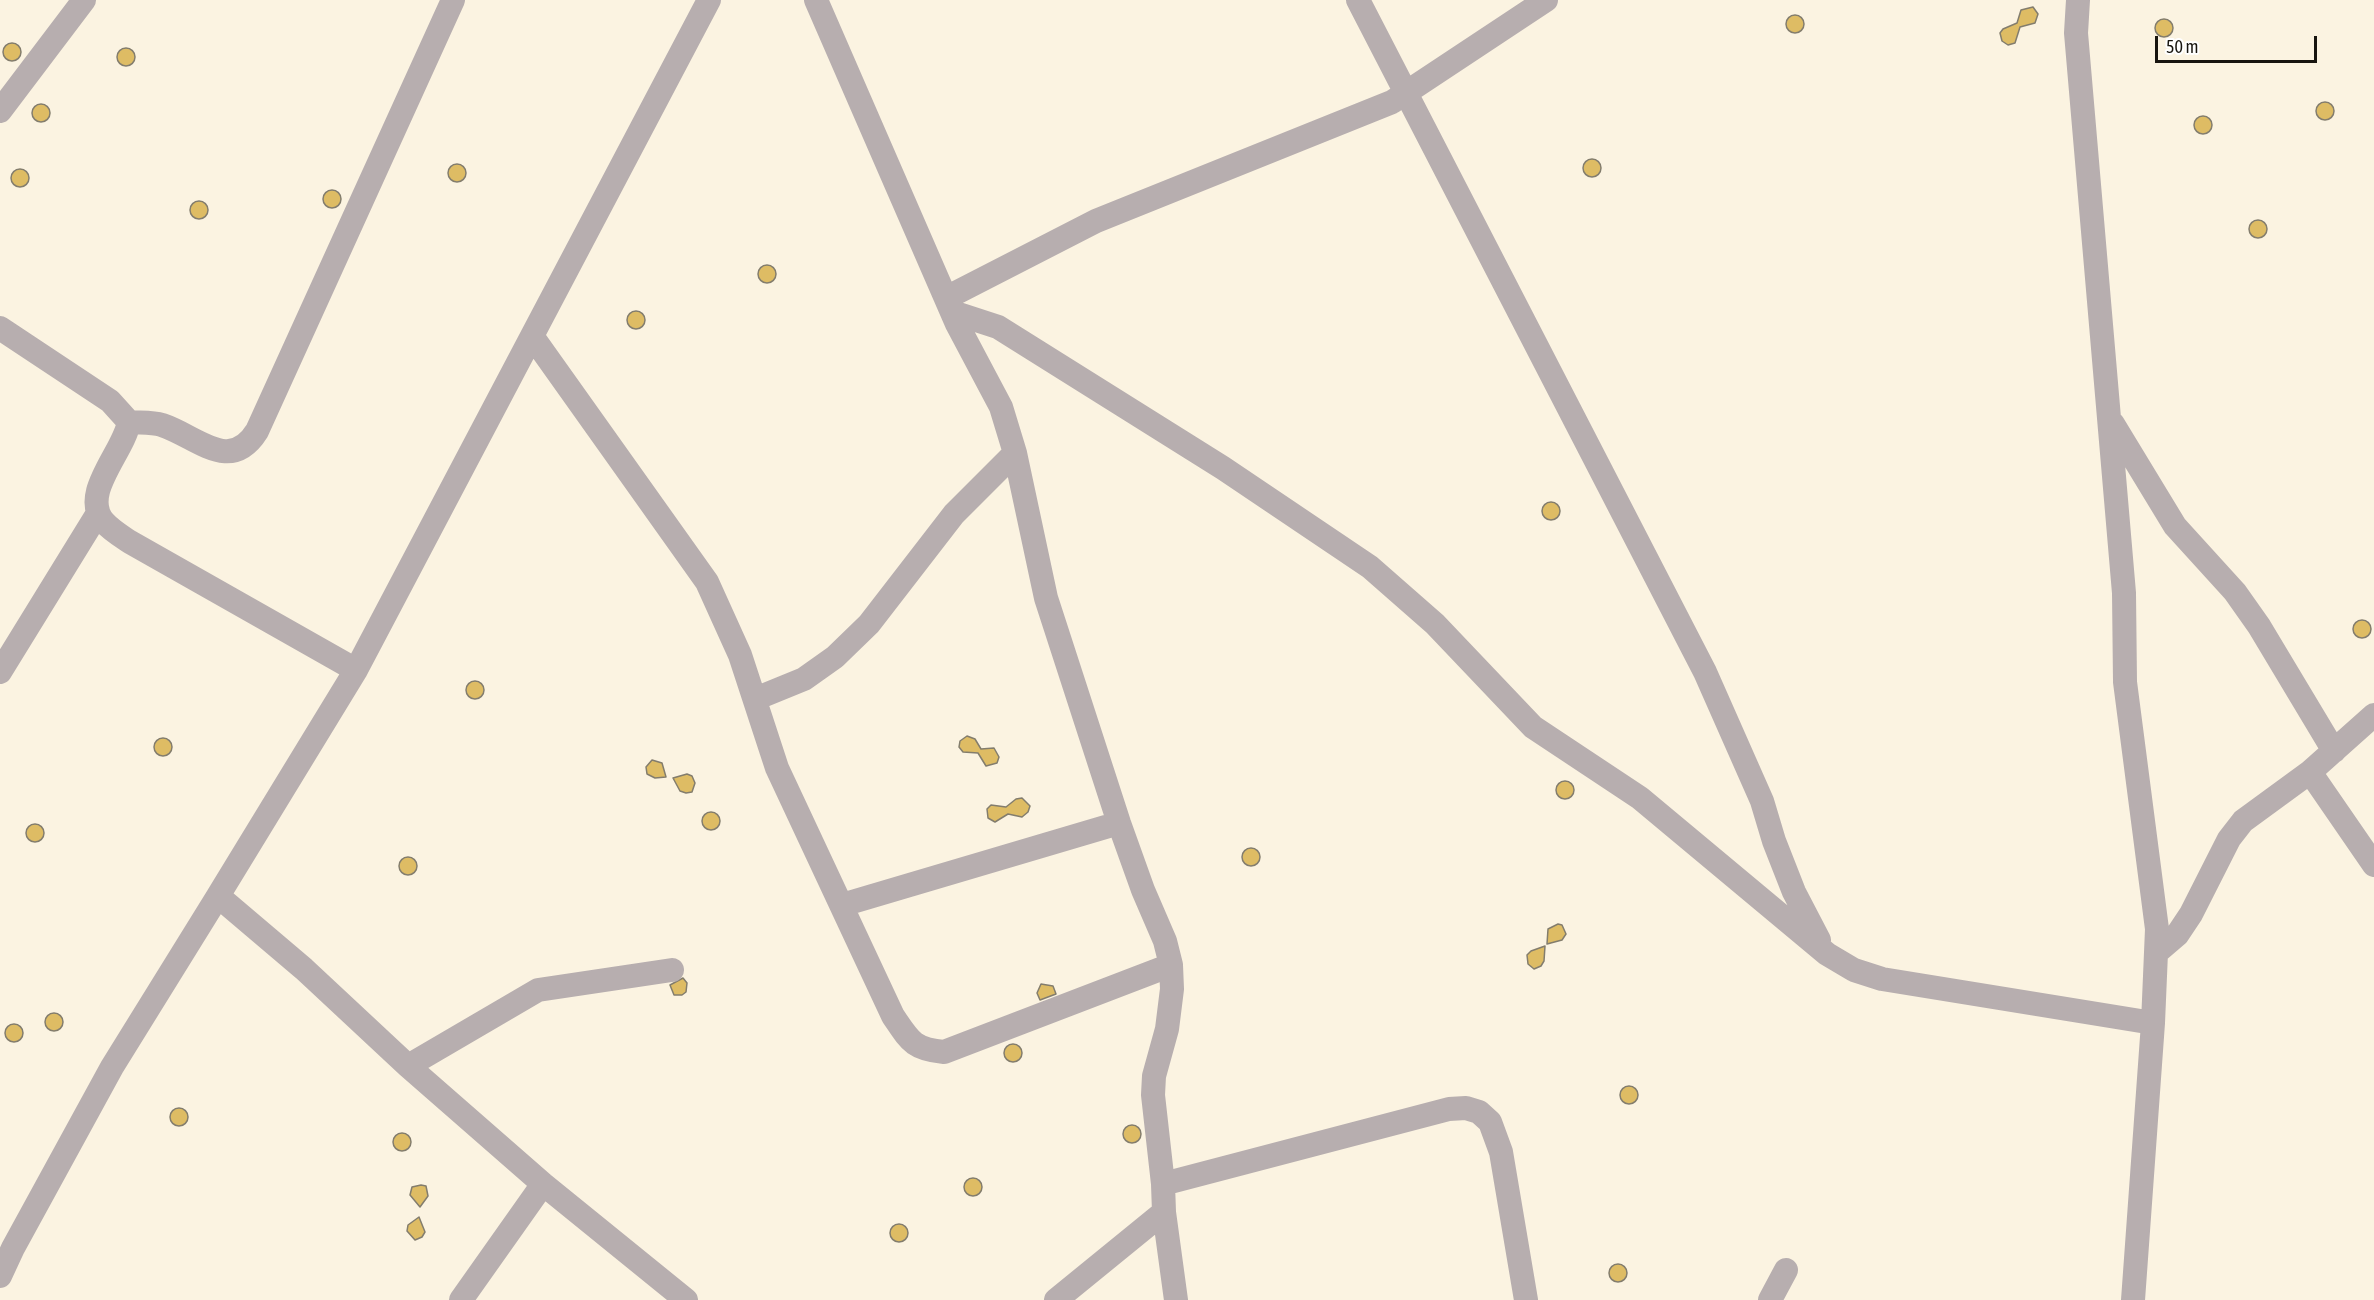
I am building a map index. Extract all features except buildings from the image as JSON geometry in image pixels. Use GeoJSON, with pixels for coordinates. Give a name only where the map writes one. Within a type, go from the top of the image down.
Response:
{"type":"FeatureCollection","features":[{"type":"Feature","properties":{"kind":"street"},"geometry":{"type":"LineString","coordinates":[[0,111],[84,0]]}},
{"type":"Feature","properties":{"kind":"street"},"geometry":{"type":"LineString","coordinates":[[0,328],[110,401],[129,422],[160,424],[215,450],[227,452],[240,450],[248,445],[453,0]]}},
{"type":"Feature","properties":{"kind":"street"},"geometry":{"type":"LineString","coordinates":[[0,1276],[112,1067],[356,670],[709,0]]}},
{"type":"Feature","properties":{"kind":"street"},"geometry":{"type":"LineString","coordinates":[[816,0],[949,305],[1001,406],[1016,453],[1046,598],[1119,823],[1143,890],[1165,940],[1171,966],[1170,1009],[1154,1076],[1153,1095],[1164,1212],[1176,1300]]}},
{"type":"Feature","properties":{"kind":"street"},"geometry":{"type":"LineString","coordinates":[[1358,0],[1705,672],[1762,801],[1774,841],[1794,892],[1827,954]]}},
{"type":"Feature","properties":{"kind":"street"},"geometry":{"type":"LineString","coordinates":[[949,305],[1096,221],[1366,114],[1406,94],[1546,0]]}},
{"type":"Feature","properties":{"kind":"street"},"geometry":{"type":"LineString","coordinates":[[2075,1],[2124,593],[2125,682],[2157,929],[2153,1023],[2133,1300]]}},
{"type":"Feature","properties":{"kind":"street"},"geometry":{"type":"LineString","coordinates":[[949,305],[1008,333],[1223,468],[1370,567],[1435,624],[1533,727],[1640,798],[1827,954],[1854,970],[1882,979],[2153,1023]]}},
{"type":"Feature","properties":{"kind":"street"},"geometry":{"type":"LineString","coordinates":[[532,336],[707,582],[740,655],[777,768],[893,1016],[910,1041],[922,1050],[944,1052],[1171,966]]}},
{"type":"Feature","properties":{"kind":"street"},"geometry":{"type":"LineString","coordinates":[[2110,419],[2175,526],[2235,592],[2259,626],[2334,751]]}},
{"type":"Feature","properties":{"kind":"street"},"geometry":{"type":"LineString","coordinates":[[129,422],[126,436],[96,491],[98,513],[110,528],[130,542],[356,670]]}},
{"type":"Feature","properties":{"kind":"street"},"geometry":{"type":"LineString","coordinates":[[755,699],[804,679],[835,657],[869,624],[954,514],[1016,453]]}},
{"type":"Feature","properties":{"kind":"street"},"geometry":{"type":"LineString","coordinates":[[0,672],[98,513]]}},
{"type":"Feature","properties":{"kind":"street"},"geometry":{"type":"LineString","coordinates":[[2156,953],[2177,935],[2191,914],[2229,839],[2244,821],[2310,772],[2374,715]]}},
{"type":"Feature","properties":{"kind":"street"},"geometry":{"type":"LineString","coordinates":[[2310,772],[2374,865]]}},
{"type":"Feature","properties":{"kind":"street"},"geometry":{"type":"LineString","coordinates":[[842,905],[1119,823]]}},
{"type":"Feature","properties":{"kind":"street"},"geometry":{"type":"LineString","coordinates":[[218,896],[304,969],[408,1066],[543,1184],[686,1300]]}},
{"type":"Feature","properties":{"kind":"street"},"geometry":{"type":"LineString","coordinates":[[408,1066],[538,990],[672,970]]}},
{"type":"Feature","properties":{"kind":"street"},"geometry":{"type":"LineString","coordinates":[[1163,1184],[1449,1109],[1466,1108],[1479,1112],[1490,1122],[1502,1152],[1526,1300]]}},
{"type":"Feature","properties":{"kind":"street"},"geometry":{"type":"LineString","coordinates":[[461,1300],[543,1184]]}},
{"type":"Feature","properties":{"kind":"street"},"geometry":{"type":"LineString","coordinates":[[1056,1300],[1164,1212]]}},
{"type":"Feature","properties":{"kind":"street"},"geometry":{"type":"LineString","coordinates":[[1770,1300],[1786,1270]]}}]}
